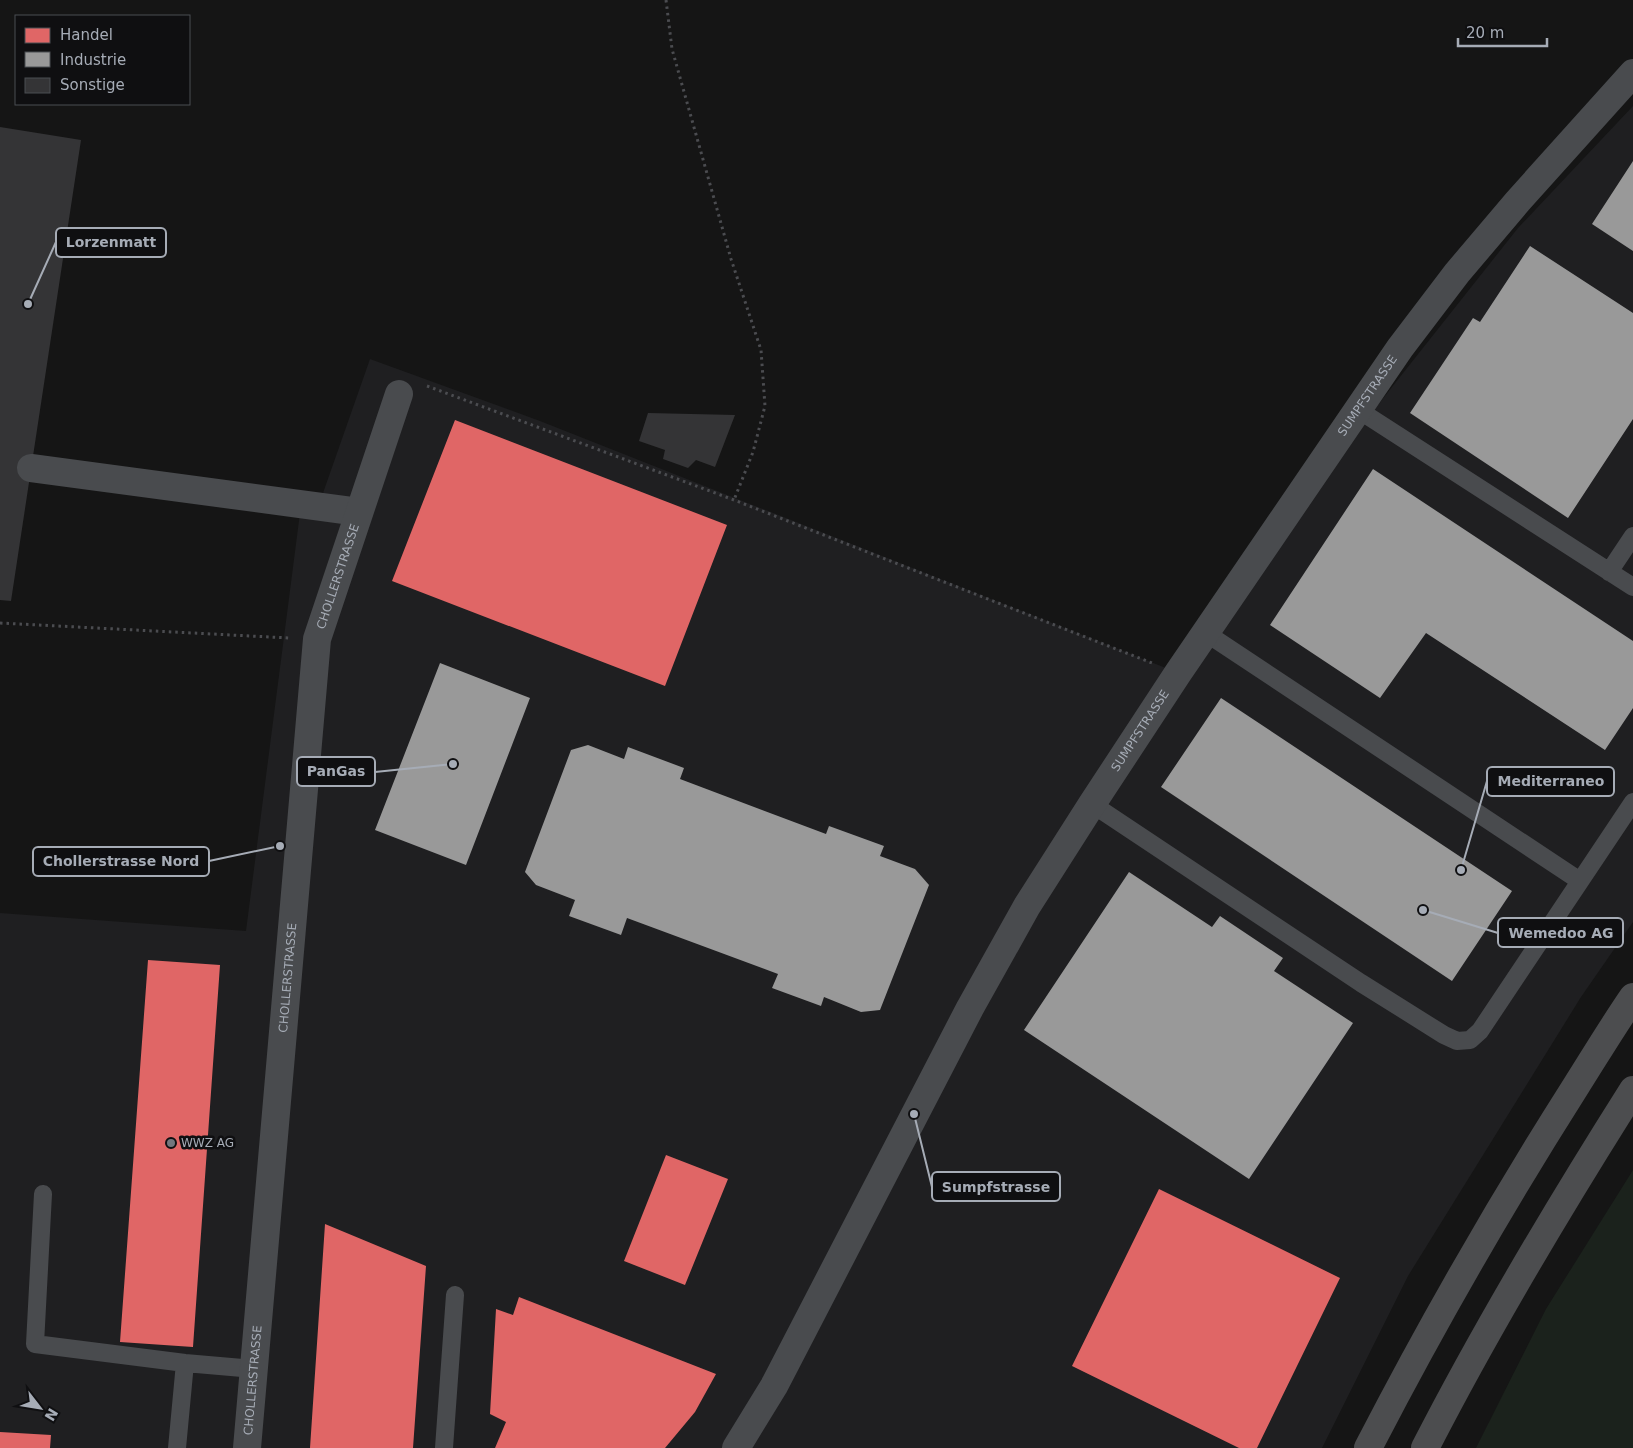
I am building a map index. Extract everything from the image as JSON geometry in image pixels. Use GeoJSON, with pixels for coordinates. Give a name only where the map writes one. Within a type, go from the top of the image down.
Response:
{"type":"FeatureCollection","features":[{"type":"Feature","properties":{"kind":"highway"},"geometry":{"type":"LineString","coordinates":[[1368,1448],[1487,1232],[1547,1131],[1633,997]]}},
{"type":"Feature","properties":{"kind":"highway"},"geometry":{"type":"LineString","coordinates":[[1425,1448],[1475,1354],[1554,1216],[1633,1090]]}},
{"type":"Feature","properties":{"kind":"street","name":"SUMPFSTRASSE"},"geometry":{"type":"LineString","coordinates":[[736,1448],[774,1386],[970,1008],[1027,906],[1178,672],[1400,348],[1457,273],[1633,73]]}},
{"type":"Feature","properties":{"kind":"street","name":"CHOLLERSTRASSE"},"geometry":{"type":"LineString","coordinates":[[247,1448],[317,639],[399,394]]}},
{"type":"Feature","properties":{"kind":"street","name":"CHOLLERSTRASSE"},"geometry":{"type":"LineString","coordinates":[[31,468],[359,512]]}},
{"type":"Feature","properties":{"kind":"lane"},"geometry":{"type":"LineString","coordinates":[[1357,409],[1633,587]]}},
{"type":"Feature","properties":{"kind":"lane"},"geometry":{"type":"LineString","coordinates":[[1609,572],[1633,536]]}},
{"type":"Feature","properties":{"kind":"lane"},"geometry":{"type":"LineString","coordinates":[[1206,633],[1580,880]]}},
{"type":"Feature","properties":{"kind":"lane"},"geometry":{"type":"LineString","coordinates":[[1092,804],[1361,983],[1444,1036],[1457,1041],[1470,1040],[1480,1031],[1633,802]]}},
{"type":"Feature","properties":{"kind":"lane"},"geometry":{"type":"LineString","coordinates":[[43,1194],[35,1344],[185,1363],[254,1369]]}},
{"type":"Feature","properties":{"kind":"lane"},"geometry":{"type":"LineString","coordinates":[[444,1448],[455,1295]]}},
{"type":"Feature","properties":{"kind":"lane"},"geometry":{"type":"LineString","coordinates":[[177,1448],[185,1363]]}},
{"type":"Feature","properties":{"kind":"path"},"geometry":{"type":"LineString","coordinates":[[666,0],[672,50],[731,259],[760,350],[765,406],[753,452],[734,500]]}},
{"type":"Feature","properties":{"kind":"path"},"geometry":{"type":"LineString","coordinates":[[399,394],[411,380],[734,500],[1178,672]]}},
{"type":"Feature","properties":{"kind":"path"},"geometry":{"type":"LineString","coordinates":[[0,623],[317,639]]}},
{"type":"Feature","properties":{"kind":"shaded area"},"geometry":{"type":"Polygon","coordinates":[[[1633,106],[1633,922],[1581,997],[1408,1276],[1322,1448],[0,1448],[0,913],[246,931],[300,513],[316,513],[370,359],[540,421],[1176,672],[1171,666],[1518,228],[1633,106]]]}},
{"type":"Feature","properties":{"kind":"shaded area"},"geometry":{"type":"Polygon","coordinates":[[[1633,1170],[1633,1448],[1476,1448],[1546,1309],[1633,1170]]]}},
{"type":"Feature","properties":{"kind":"building: Handel"},"geometry":{"type":"Polygon","coordinates":[[[455,420],[727,525],[665,686],[392,581],[455,420]]]}},
{"type":"Feature","properties":{"kind":"building: Handel","name":"WWZ AG"},"geometry":{"type":"Polygon","coordinates":[[[148,960],[220,965],[193,1347],[120,1342],[148,960]]]}},
{"type":"Feature","properties":{"kind":"building: Handel"},"geometry":{"type":"Polygon","coordinates":[[[666,1155],[728,1179],[685,1285],[624,1261],[666,1155]]]}},
{"type":"Feature","properties":{"kind":"building: Handel"},"geometry":{"type":"Polygon","coordinates":[[[1159,1189],[1340,1278],[1257,1448],[1239,1448],[1072,1366],[1159,1189]]]}},
{"type":"Feature","properties":{"kind":"building: Handel"},"geometry":{"type":"Polygon","coordinates":[[[325,1224],[426,1266],[413,1448],[310,1448],[325,1224]]]}},
{"type":"Feature","properties":{"kind":"building: Handel"},"geometry":{"type":"Polygon","coordinates":[[[519,1297],[716,1374],[695,1412],[665,1448],[495,1448],[506,1422],[490,1414],[496,1309],[513,1315],[519,1297]]]}},
{"type":"Feature","properties":{"kind":"building: Handel"},"geometry":{"type":"Polygon","coordinates":[[[0,1432],[51,1435],[50,1448],[0,1448],[0,1432]]]}},
{"type":"Feature","properties":{"kind":"building: Industrie"},"geometry":{"type":"Polygon","coordinates":[[[1633,161],[1633,251],[1592,224],[1633,161]]]}},
{"type":"Feature","properties":{"kind":"building: Industrie"},"geometry":{"type":"Polygon","coordinates":[[[1530,246],[1633,313],[1633,419],[1568,518],[1410,413],[1473,318],[1480,322],[1530,246]]]}},
{"type":"Feature","properties":{"kind":"building: Industrie"},"geometry":{"type":"Polygon","coordinates":[[[1373,469],[1633,641],[1633,708],[1605,750],[1426,633],[1380,698],[1270,625],[1373,469]]]}},
{"type":"Feature","properties":{"kind":"building: Industrie"},"geometry":{"type":"Polygon","coordinates":[[[440,663],[530,698],[466,865],[375,830],[440,663]]]}},
{"type":"Feature","properties":{"kind":"building: Industrie"},"geometry":{"type":"Polygon","coordinates":[[[1221,698],[1512,891],[1452,981],[1161,787],[1221,698]]]}},
{"type":"Feature","properties":{"kind":"building: Industrie"},"geometry":{"type":"Polygon","coordinates":[[[588,745],[624,759],[628,747],[684,768],[680,779],[826,834],[829,826],[884,846],[880,856],[915,869],[929,885],[880,1010],[861,1012],[824,997],[821,1006],[772,988],[778,974],[627,918],[621,935],[569,916],[575,900],[536,885],[525,872],[571,750],[588,745]]]}},
{"type":"Feature","properties":{"kind":"building: Industrie"},"geometry":{"type":"Polygon","coordinates":[[[1129,872],[1212,927],[1220,916],[1283,958],[1274,971],[1353,1023],[1249,1179],[1024,1030],[1129,872]]]}},
{"type":"Feature","properties":{"kind":"building: Sonstige"},"geometry":{"type":"Polygon","coordinates":[[[0,127],[81,140],[11,601],[0,600],[0,127]]]}},
{"type":"Feature","properties":{"kind":"building: Sonstige"},"geometry":{"type":"Polygon","coordinates":[[[648,413],[735,415],[715,467],[696,460],[688,468],[663,459],[665,450],[639,441],[648,413]]]}},
{"type":"Feature","properties":{"kind":"place","name":"Lorzenmatt"},"geometry":{"type":"Point","coordinates":[28,304]}},
{"type":"Feature","properties":{"kind":"place","name":"PanGas"},"geometry":{"type":"Point","coordinates":[453,764]}},
{"type":"Feature","properties":{"kind":"place","name":"Chollerstrasse Nord"},"geometry":{"type":"Point","coordinates":[280,846]}},
{"type":"Feature","properties":{"kind":"place","name":"Mediterraneo"},"geometry":{"type":"Point","coordinates":[1461,870]}},
{"type":"Feature","properties":{"kind":"place","name":"Wemedoo AG"},"geometry":{"type":"Point","coordinates":[1423,910]}},
{"type":"Feature","properties":{"kind":"place","name":"Sumpfstrasse"},"geometry":{"type":"Point","coordinates":[914,1114]}},
{"type":"Feature","properties":{"kind":"place","name":"WWZ AG"},"geometry":{"type":"Point","coordinates":[171,1143]}}]}
